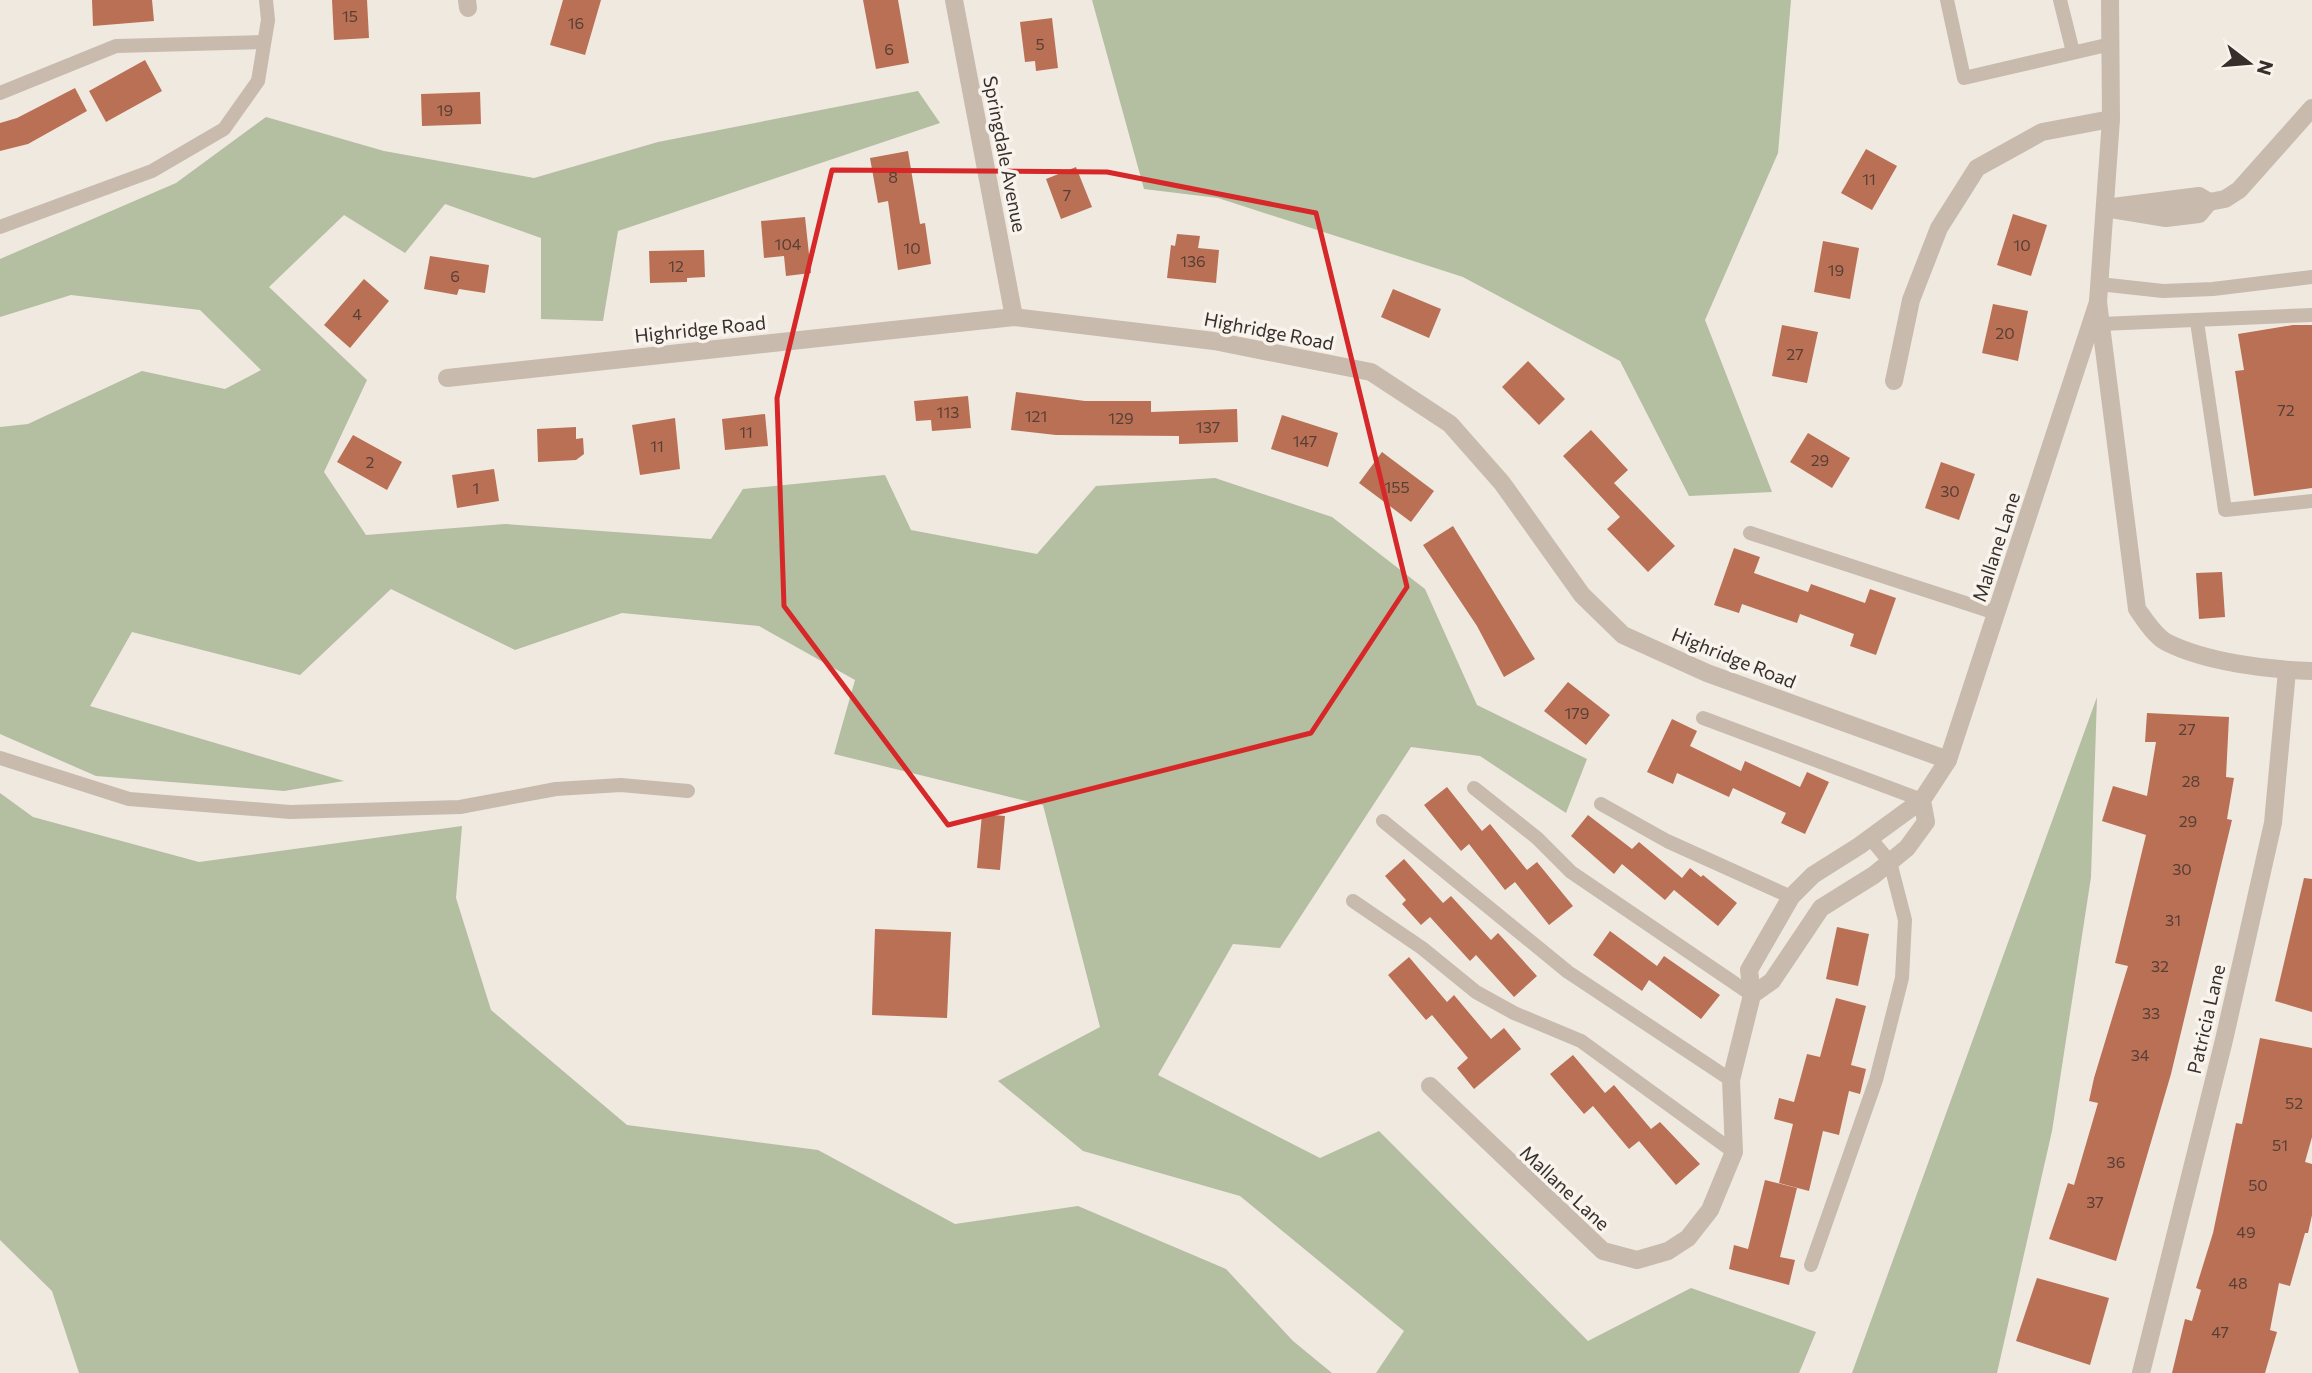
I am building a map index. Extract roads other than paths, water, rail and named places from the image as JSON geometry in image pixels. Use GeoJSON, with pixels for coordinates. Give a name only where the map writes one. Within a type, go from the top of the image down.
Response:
{"type":"FeatureCollection","features":[{"type":"Feature","properties":{"kind":"street","name":"Springdale Avenue"},"geometry":{"type":"LineString","coordinates":[[954,0],[1014,317]]}},
{"type":"Feature","properties":{"kind":"street","name":"Mallane Lane"},"geometry":{"type":"LineString","coordinates":[[2110,0],[2111,119],[2098,293],[2137,609],[2164,641],[2197,654],[2287,670],[2312,671]]}},
{"type":"Feature","properties":{"kind":"street"},"geometry":{"type":"LineString","coordinates":[[2105,208],[2166,218],[2199,214],[2209,202],[2225,199],[2239,190],[2312,108]]}},
{"type":"Feature","properties":{"kind":"street"},"geometry":{"type":"LineString","coordinates":[[1895,381],[1911,300],[1939,228],[1977,168],[2042,132],[2111,119]]}},
{"type":"Feature","properties":{"kind":"street","name":"Mallane Lane"},"geometry":{"type":"LineString","coordinates":[[1430,1086],[1603,1251],[1637,1260],[1668,1251],[1688,1238],[1710,1210],[1734,1152],[1731,1080],[1752,995],[1749,970],[1791,897],[1813,875],[1922,800],[1948,760],[2098,293]]}},
{"type":"Feature","properties":{"kind":"street","name":"Highridge Road"},"geometry":{"type":"LineString","coordinates":[[447,378],[1014,317],[1214,341],[1371,372],[1450,424],[1502,483],[1582,595],[1623,635],[1707,673],[1948,760]]}},
{"type":"Feature","properties":{"kind":"street","name":"Patricia Lane"},"geometry":{"type":"LineString","coordinates":[[2141,1373],[2224,1040],[2273,823],[2287,670]]}},
{"type":"Feature","properties":{"kind":"street","name":"Mallane Lane"},"geometry":{"type":"LineString","coordinates":[[1752,995],[1772,981],[1821,908],[1907,848],[1926,822],[1922,800]]}},
{"type":"Feature","properties":{"kind":"lane"},"geometry":{"type":"LineString","coordinates":[[0,227],[152,171],[224,129],[258,81],[262,42],[268,20],[266,0]]}},
{"type":"Feature","properties":{"kind":"lane"},"geometry":{"type":"LineString","coordinates":[[1947,0],[1964,78],[2111,44]]}},
{"type":"Feature","properties":{"kind":"lane"},"geometry":{"type":"LineString","coordinates":[[2060,0],[2073,52]]}},
{"type":"Feature","properties":{"kind":"lane"},"geometry":{"type":"LineString","coordinates":[[0,93],[116,46],[262,42]]}},
{"type":"Feature","properties":{"kind":"lane"},"geometry":{"type":"LineString","coordinates":[[2098,293],[2213,289],[2312,277]]}},
{"type":"Feature","properties":{"kind":"lane"},"geometry":{"type":"LineString","coordinates":[[2101,324],[2312,314]]}},
{"type":"Feature","properties":{"kind":"lane"},"geometry":{"type":"LineString","coordinates":[[2197,321],[2225,510],[2312,501]]}},
{"type":"Feature","properties":{"kind":"lane"},"geometry":{"type":"LineString","coordinates":[[1750,533],[1996,612]]}},
{"type":"Feature","properties":{"kind":"lane"},"geometry":{"type":"LineString","coordinates":[[1703,718],[1922,800]]}},
{"type":"Feature","properties":{"kind":"lane"},"geometry":{"type":"LineString","coordinates":[[0,758],[129,799],[290,813],[460,807],[569,788],[621,785],[688,791]]}},
{"type":"Feature","properties":{"kind":"lane"},"geometry":{"type":"LineString","coordinates":[[1474,788],[1537,838],[1571,872],[1752,995]]}},
{"type":"Feature","properties":{"kind":"lane"},"geometry":{"type":"LineString","coordinates":[[1601,804],[1667,841],[1791,897]]}},
{"type":"Feature","properties":{"kind":"lane"},"geometry":{"type":"LineString","coordinates":[[1383,821],[1567,972],[1731,1080]]}},
{"type":"Feature","properties":{"kind":"lane"},"geometry":{"type":"LineString","coordinates":[[1811,1265],[1876,1080],[1902,978],[1905,920],[1890,862],[1870,838]]}},
{"type":"Feature","properties":{"kind":"lane"},"geometry":{"type":"LineString","coordinates":[[1353,901],[1422,948],[1475,992],[1514,1013],[1581,1041],[1734,1152]]}}]}
